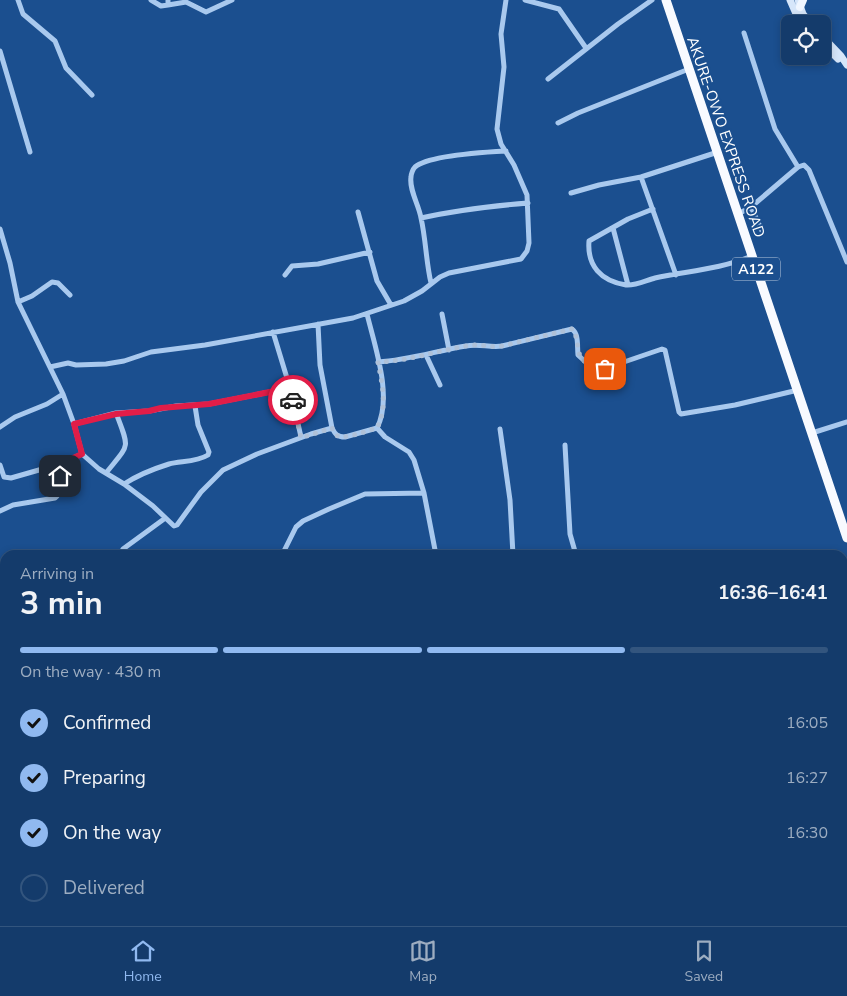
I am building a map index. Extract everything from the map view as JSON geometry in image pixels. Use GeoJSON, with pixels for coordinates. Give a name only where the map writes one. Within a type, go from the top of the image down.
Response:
{"type":"FeatureCollection","features":[{"type":"Feature","properties":{"kind":"highway","name":"AKURE-OWO EXPRESS ROAD"},"geometry":{"type":"LineString","coordinates":[[666,0],[847,538]]}},
{"type":"Feature","properties":{"kind":"main road"},"geometry":{"type":"LineString","coordinates":[[790,0],[797,15]]}},
{"type":"Feature","properties":{"kind":"main road"},"geometry":{"type":"LineString","coordinates":[[801,2],[807,15]]}},
{"type":"Feature","properties":{"kind":"main road"},"geometry":{"type":"LineString","coordinates":[[831,45],[842,56],[846,64]]}},
{"type":"Feature","properties":{"kind":"main road"},"geometry":{"type":"LineString","coordinates":[[831,53],[838,60],[846,64]]}},
{"type":"Feature","properties":{"kind":"street"},"geometry":{"type":"LineString","coordinates":[[18,0],[23,14],[55,41],[66,68],[92,95]]}},
{"type":"Feature","properties":{"kind":"street"},"geometry":{"type":"LineString","coordinates":[[151,0],[161,6],[168,3],[186,2],[206,12],[232,0]]}},
{"type":"Feature","properties":{"kind":"street"},"geometry":{"type":"LineString","coordinates":[[50,367],[68,363],[76,365],[106,364],[124,361],[151,352],[205,345],[367,314],[412,297],[449,273],[521,259],[525,256],[529,243],[528,204],[522,180],[498,137],[497,123],[504,67],[501,40],[506,0]]}},
{"type":"Feature","properties":{"kind":"street"},"geometry":{"type":"LineString","coordinates":[[524,0],[559,9],[586,48]]}},
{"type":"Feature","properties":{"kind":"street"},"geometry":{"type":"LineString","coordinates":[[548,79],[586,48],[652,0]]}},
{"type":"Feature","properties":{"kind":"street"},"geometry":{"type":"LineString","coordinates":[[744,33],[774,129],[798,167]]}},
{"type":"Feature","properties":{"kind":"street"},"geometry":{"type":"LineString","coordinates":[[0,51],[30,152]]}},
{"type":"Feature","properties":{"kind":"street"},"geometry":{"type":"LineString","coordinates":[[558,124],[586,110],[689,69]]}},
{"type":"Feature","properties":{"kind":"street"},"geometry":{"type":"LineString","coordinates":[[431,283],[426,264],[421,218],[411,185],[411,175],[414,168],[423,163],[453,156],[506,151]]}},
{"type":"Feature","properties":{"kind":"street"},"geometry":{"type":"LineString","coordinates":[[571,193],[599,185],[641,177],[718,152]]}},
{"type":"Feature","properties":{"kind":"street"},"geometry":{"type":"LineString","coordinates":[[738,214],[750,207],[798,167],[804,165],[809,170],[847,262]]}},
{"type":"Feature","properties":{"kind":"street"},"geometry":{"type":"LineString","coordinates":[[641,177],[676,275]]}},
{"type":"Feature","properties":{"kind":"street"},"geometry":{"type":"LineString","coordinates":[[421,218],[445,212],[528,204]]}},
{"type":"Feature","properties":{"kind":"street"},"geometry":{"type":"LineString","coordinates":[[750,207],[762,231]]}},
{"type":"Feature","properties":{"kind":"street"},"geometry":{"type":"LineString","coordinates":[[653,210],[628,219],[589,242],[590,260],[599,274],[614,282],[628,285],[655,278],[735,264],[752,256]]}},
{"type":"Feature","properties":{"kind":"street"},"geometry":{"type":"LineString","coordinates":[[358,212],[377,281],[391,305]]}},
{"type":"Feature","properties":{"kind":"street"},"geometry":{"type":"LineString","coordinates":[[613,228],[628,285]]}},
{"type":"Feature","properties":{"kind":"street"},"geometry":{"type":"LineString","coordinates":[[0,230],[10,263],[18,302],[63,394],[82,454],[106,474],[124,484],[152,506],[164,519],[176,526],[201,492],[223,470],[257,454],[332,428]]}},
{"type":"Feature","properties":{"kind":"street"},"geometry":{"type":"LineString","coordinates":[[285,275],[292,266],[318,264],[370,252]]}},
{"type":"Feature","properties":{"kind":"street"},"geometry":{"type":"LineString","coordinates":[[18,302],[32,296],[52,282],[58,283],[70,295]]}},
{"type":"Feature","properties":{"kind":"street"},"geometry":{"type":"LineString","coordinates":[[318,324],[320,365],[332,428],[339,437],[351,436],[377,428],[381,420],[383,408],[378,362],[367,314]]}},
{"type":"Feature","properties":{"kind":"street"},"geometry":{"type":"LineString","coordinates":[[442,314],[449,350]]}},
{"type":"Feature","properties":{"kind":"street"},"geometry":{"type":"LineString","coordinates":[[378,362],[398,361],[470,345],[502,346],[572,329],[575,332],[580,357],[592,368],[614,368],[621,363],[662,349],[666,353],[679,412],[683,414],[744,403],[798,390]]}},
{"type":"Feature","properties":{"kind":"street"},"geometry":{"type":"LineString","coordinates":[[273,332],[290,388],[301,438]]}},
{"type":"Feature","properties":{"kind":"street"},"geometry":{"type":"LineString","coordinates":[[426,355],[440,385]]}},
{"type":"Feature","properties":{"kind":"street"},"geometry":{"type":"LineString","coordinates":[[74,424],[116,414],[176,406],[195,406],[290,388]]}},
{"type":"Feature","properties":{"kind":"street"},"geometry":{"type":"LineString","coordinates":[[0,427],[15,417],[47,404],[63,394]]}},
{"type":"Feature","properties":{"kind":"street"},"geometry":{"type":"LineString","coordinates":[[124,484],[156,468],[200,459],[208,455],[209,452],[198,424],[195,406]]}},
{"type":"Feature","properties":{"kind":"street"},"geometry":{"type":"LineString","coordinates":[[106,474],[126,447],[126,439],[116,414]]}},
{"type":"Feature","properties":{"kind":"street"},"geometry":{"type":"LineString","coordinates":[[812,433],[847,422]]}},
{"type":"Feature","properties":{"kind":"street"},"geometry":{"type":"LineString","coordinates":[[377,428],[386,437],[409,452],[417,468],[435,550]]}},
{"type":"Feature","properties":{"kind":"street"},"geometry":{"type":"LineString","coordinates":[[500,429],[510,500],[513,550]]}},
{"type":"Feature","properties":{"kind":"street"},"geometry":{"type":"LineString","coordinates":[[564,445],[570,534],[575,550]]}},
{"type":"Feature","properties":{"kind":"street"},"geometry":{"type":"LineString","coordinates":[[0,465],[4,477],[7,478],[60,464],[82,454]]}},
{"type":"Feature","properties":{"kind":"street"},"geometry":{"type":"LineString","coordinates":[[0,511],[13,504],[58,496],[61,488],[60,464]]}},
{"type":"Feature","properties":{"kind":"street"},"geometry":{"type":"LineString","coordinates":[[284,550],[296,527],[303,522],[365,494],[424,493]]}},
{"type":"Feature","properties":{"kind":"street"},"geometry":{"type":"LineString","coordinates":[[123,549],[164,519]]}},
{"type":"Feature","properties":{"kind":"way so far"},"geometry":{"type":"LineString","coordinates":[[293,400],[301,438],[332,428],[339,437],[351,436],[377,428],[381,420],[383,397],[378,362],[398,361],[470,345],[502,346],[572,329],[576,336],[578,355],[592,368],[605,369]]}},
{"type":"Feature","properties":{"kind":"route"},"geometry":{"type":"LineString","coordinates":[[60,476],[60,464],[82,454],[74,424],[116,414],[176,406],[209,404],[290,388],[293,400]]}}]}
